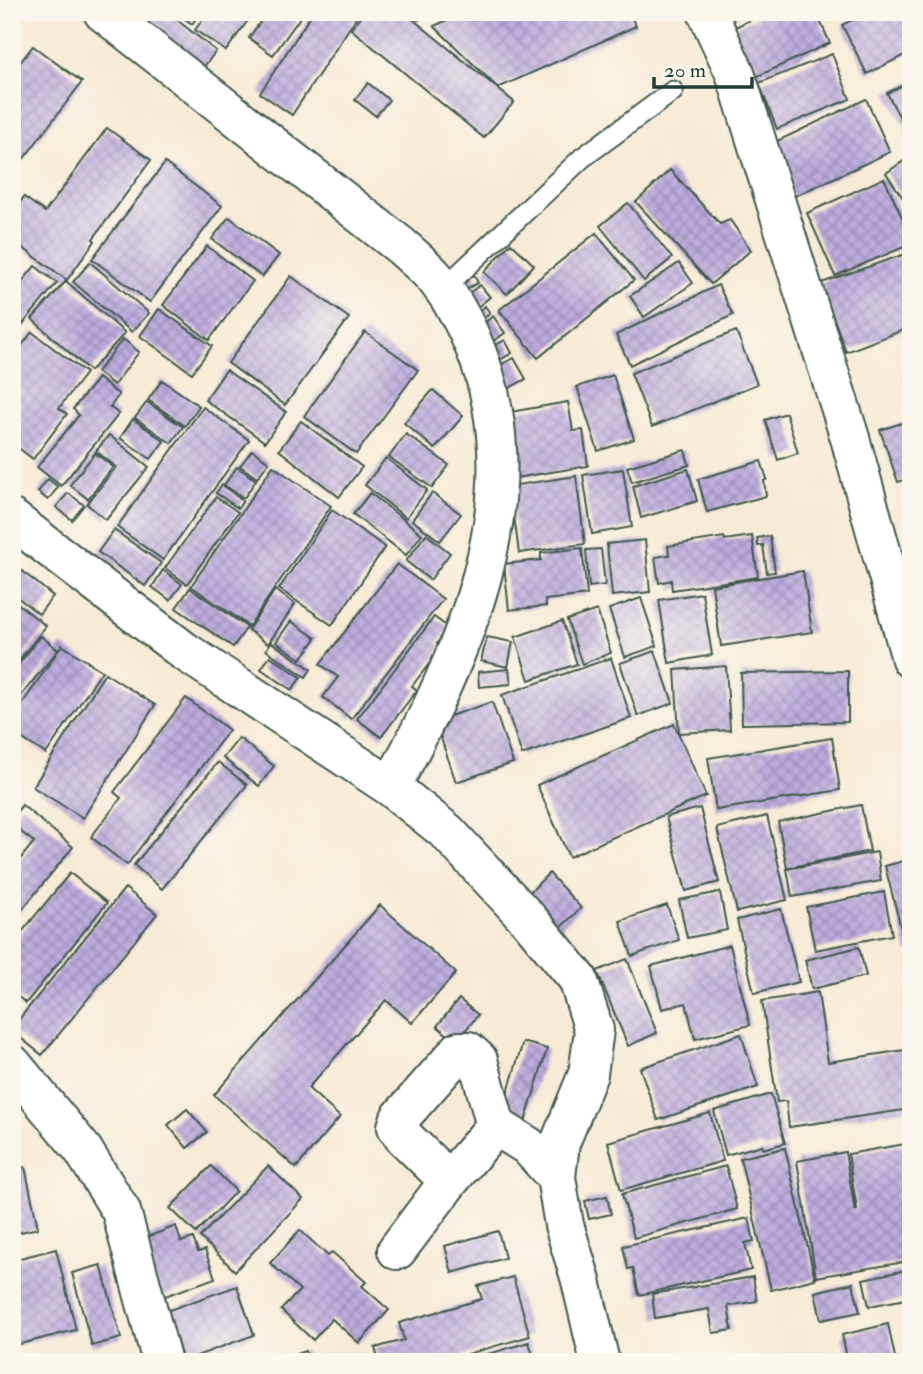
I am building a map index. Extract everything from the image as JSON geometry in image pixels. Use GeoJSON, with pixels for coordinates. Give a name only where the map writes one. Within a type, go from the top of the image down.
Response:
{"type":"FeatureCollection","features":[{"type":"Feature","properties":{"kind":"street"},"geometry":{"type":"LineString","coordinates":[[103,12],[401,246],[435,278],[462,316],[487,377],[497,441],[497,504],[485,569],[462,638],[425,724],[391,788]]}},
{"type":"Feature","properties":{"kind":"street"},"geometry":{"type":"LineString","coordinates":[[707,12],[735,73],[850,438],[911,659]]}},
{"type":"Feature","properties":{"kind":"street"},"geometry":{"type":"LineString","coordinates":[[12,519],[184,651],[391,788],[447,832],[530,921],[578,979],[594,1030],[588,1074],[559,1143],[556,1177],[564,1225],[580,1277],[600,1362]]}},
{"type":"Feature","properties":{"kind":"street"},"geometry":{"type":"LineString","coordinates":[[449,1181],[397,1128],[400,1118],[459,1051],[468,1051],[478,1060],[496,1126],[528,1146],[556,1177]]}},
{"type":"Feature","properties":{"kind":"street"},"geometry":{"type":"LineString","coordinates":[[12,1065],[83,1150],[121,1211],[160,1361]]}},
{"type":"Feature","properties":{"kind":"street"},"geometry":{"type":"LineString","coordinates":[[397,1250],[449,1181],[496,1126]]}},
{"type":"Feature","properties":{"kind":"lane"},"geometry":{"type":"LineString","coordinates":[[443,289],[582,158],[673,91]]}},
{"type":"Feature","properties":{"kind":"building"},"geometry":{"type":"Polygon","coordinates":[[[149,12],[167,12],[216,51],[199,73],[139,25],[149,12]]]}},
{"type":"Feature","properties":{"kind":"building"},"geometry":{"type":"Polygon","coordinates":[[[176,12],[201,12],[192,24],[176,12]]]}},
{"type":"Feature","properties":{"kind":"building"},"geometry":{"type":"Polygon","coordinates":[[[208,12],[254,12],[226,51],[195,30],[208,12]]]}},
{"type":"Feature","properties":{"kind":"building"},"geometry":{"type":"Polygon","coordinates":[[[267,12],[304,12],[273,55],[249,38],[267,12]]]}},
{"type":"Feature","properties":{"kind":"building"},"geometry":{"type":"Polygon","coordinates":[[[313,12],[360,12],[292,115],[260,93],[313,12]]]}},
{"type":"Feature","properties":{"kind":"building"},"geometry":{"type":"Polygon","coordinates":[[[364,12],[404,12],[514,102],[484,138],[351,29],[364,12]]]}},
{"type":"Feature","properties":{"kind":"building"},"geometry":{"type":"Polygon","coordinates":[[[414,12],[433,12],[418,20],[414,12]]]}},
{"type":"Feature","properties":{"kind":"building"},"geometry":{"type":"Polygon","coordinates":[[[465,12],[628,12],[636,26],[498,88],[434,26],[465,12]]]}},
{"type":"Feature","properties":{"kind":"building"},"geometry":{"type":"Polygon","coordinates":[[[728,12],[746,12],[732,19],[728,12]]]}},
{"type":"Feature","properties":{"kind":"building"},"geometry":{"type":"Polygon","coordinates":[[[767,12],[816,12],[830,43],[756,77],[733,28],[767,12]]]}},
{"type":"Feature","properties":{"kind":"building"},"geometry":{"type":"Polygon","coordinates":[[[868,12],[911,12],[911,52],[867,74],[842,25],[868,12]]]}},
{"type":"Feature","properties":{"kind":"building"},"geometry":{"type":"Polygon","coordinates":[[[33,46],[82,82],[12,174],[12,73],[33,46]]]}},
{"type":"Feature","properties":{"kind":"building"},"geometry":{"type":"Polygon","coordinates":[[[832,54],[850,99],[777,129],[759,83],[832,54]]]}},
{"type":"Feature","properties":{"kind":"building"},"geometry":{"type":"Polygon","coordinates":[[[911,81],[911,139],[887,93],[911,81]]]}},
{"type":"Feature","properties":{"kind":"building"},"geometry":{"type":"Polygon","coordinates":[[[368,83],[389,100],[376,116],[355,100],[368,83]]]}},
{"type":"Feature","properties":{"kind":"building"},"geometry":{"type":"Polygon","coordinates":[[[866,99],[890,152],[793,197],[769,145],[866,99]]]}},
{"type":"Feature","properties":{"kind":"building"},"geometry":{"type":"Polygon","coordinates":[[[107,128],[151,160],[93,239],[95,241],[67,280],[12,240],[12,213],[24,197],[45,212],[107,128]]]}},
{"type":"Feature","properties":{"kind":"building"},"geometry":{"type":"Polygon","coordinates":[[[911,156],[911,210],[886,173],[911,156]]]}},
{"type":"Feature","properties":{"kind":"building"},"geometry":{"type":"Polygon","coordinates":[[[165,163],[222,206],[150,302],[92,259],[165,163]]]}},
{"type":"Feature","properties":{"kind":"building"},"geometry":{"type":"Polygon","coordinates":[[[670,170],[720,224],[730,220],[751,250],[711,284],[636,202],[670,170]]]}},
{"type":"Feature","properties":{"kind":"building"},"geometry":{"type":"Polygon","coordinates":[[[884,178],[911,237],[911,244],[835,276],[807,213],[884,178]]]}},
{"type":"Feature","properties":{"kind":"building"},"geometry":{"type":"Polygon","coordinates":[[[628,203],[672,258],[644,281],[600,226],[628,203]]]}},
{"type":"Feature","properties":{"kind":"building"},"geometry":{"type":"Polygon","coordinates":[[[229,217],[279,255],[262,277],[212,239],[229,217]]]}},
{"type":"Feature","properties":{"kind":"building"},"geometry":{"type":"Polygon","coordinates":[[[596,233],[634,280],[538,358],[499,310],[596,233]]]}},
{"type":"Feature","properties":{"kind":"building"},"geometry":{"type":"Polygon","coordinates":[[[511,243],[534,265],[507,294],[484,272],[511,243]]]}},
{"type":"Feature","properties":{"kind":"building"},"geometry":{"type":"Polygon","coordinates":[[[207,246],[253,281],[209,340],[163,305],[207,246]]]}},
{"type":"Feature","properties":{"kind":"building"},"geometry":{"type":"Polygon","coordinates":[[[911,252],[911,327],[846,352],[821,283],[911,252]]]}},
{"type":"Feature","properties":{"kind":"building"},"geometry":{"type":"Polygon","coordinates":[[[90,262],[149,313],[132,332],[73,282],[90,262]]]}},
{"type":"Feature","properties":{"kind":"building"},"geometry":{"type":"Polygon","coordinates":[[[679,263],[693,283],[644,317],[630,296],[679,263]]]}},
{"type":"Feature","properties":{"kind":"building"},"geometry":{"type":"Polygon","coordinates":[[[35,266],[57,283],[18,330],[12,325],[12,294],[35,266]]]}},
{"type":"Feature","properties":{"kind":"building"},"geometry":{"type":"Polygon","coordinates":[[[474,275],[478,283],[460,292],[456,284],[474,275]]]}},
{"type":"Feature","properties":{"kind":"building"},"geometry":{"type":"Polygon","coordinates":[[[291,276],[349,318],[285,405],[228,363],[291,276]]]}},
{"type":"Feature","properties":{"kind":"building"},"geometry":{"type":"Polygon","coordinates":[[[66,281],[125,333],[90,371],[32,319],[66,281]]]}},
{"type":"Feature","properties":{"kind":"building"},"geometry":{"type":"Polygon","coordinates":[[[480,285],[490,297],[467,315],[457,302],[480,285]]]}},
{"type":"Feature","properties":{"kind":"building"},"geometry":{"type":"Polygon","coordinates":[[[718,285],[733,315],[630,365],[616,335],[718,285]]]}},
{"type":"Feature","properties":{"kind":"building"},"geometry":{"type":"Polygon","coordinates":[[[485,306],[490,313],[473,328],[467,321],[485,306]]]}},
{"type":"Feature","properties":{"kind":"building"},"geometry":{"type":"Polygon","coordinates":[[[159,309],[212,346],[192,373],[140,336],[159,309]]]}},
{"type":"Feature","properties":{"kind":"building"},"geometry":{"type":"Polygon","coordinates":[[[493,316],[505,333],[489,344],[478,328],[493,316]]]}},
{"type":"Feature","properties":{"kind":"building"},"geometry":{"type":"Polygon","coordinates":[[[736,331],[757,384],[652,427],[631,373],[736,331]]]}},
{"type":"Feature","properties":{"kind":"building"},"geometry":{"type":"Polygon","coordinates":[[[32,332],[86,373],[59,408],[67,414],[33,459],[12,443],[12,359],[32,332]]]}},
{"type":"Feature","properties":{"kind":"building"},"geometry":{"type":"Polygon","coordinates":[[[365,332],[418,370],[356,454],[304,416],[365,332]]]}},
{"type":"Feature","properties":{"kind":"building"},"geometry":{"type":"Polygon","coordinates":[[[123,339],[139,352],[114,385],[97,372],[123,339]]]}},
{"type":"Feature","properties":{"kind":"building"},"geometry":{"type":"Polygon","coordinates":[[[505,340],[512,353],[489,366],[482,352],[505,340]]]}},
{"type":"Feature","properties":{"kind":"building"},"geometry":{"type":"Polygon","coordinates":[[[514,358],[526,379],[504,391],[492,369],[514,358]]]}},
{"type":"Feature","properties":{"kind":"building"},"geometry":{"type":"Polygon","coordinates":[[[226,370],[286,412],[265,442],[205,400],[226,370]]]}},
{"type":"Feature","properties":{"kind":"building"},"geometry":{"type":"Polygon","coordinates":[[[613,375],[634,439],[598,451],[577,387],[613,375]]]}},
{"type":"Feature","properties":{"kind":"building"},"geometry":{"type":"Polygon","coordinates":[[[98,378],[119,395],[110,407],[119,414],[61,486],[37,467],[79,415],[73,409],[98,378]]]}},
{"type":"Feature","properties":{"kind":"building"},"geometry":{"type":"Polygon","coordinates":[[[162,380],[199,406],[185,426],[148,400],[162,380]]]}},
{"type":"Feature","properties":{"kind":"building"},"geometry":{"type":"Polygon","coordinates":[[[433,390],[463,416],[435,449],[404,423],[433,390]]]}},
{"type":"Feature","properties":{"kind":"building"},"geometry":{"type":"Polygon","coordinates":[[[147,402],[183,427],[171,443],[135,418],[147,402]]]}},
{"type":"Feature","properties":{"kind":"building"},"geometry":{"type":"Polygon","coordinates":[[[568,402],[573,431],[583,430],[588,466],[509,479],[498,414],[568,402]]]}},
{"type":"Feature","properties":{"kind":"building"},"geometry":{"type":"Polygon","coordinates":[[[203,407],[249,440],[163,560],[117,527],[203,407]]]}},
{"type":"Feature","properties":{"kind":"building"},"geometry":{"type":"Polygon","coordinates":[[[786,413],[798,453],[778,460],[765,420],[786,413]]]}},
{"type":"Feature","properties":{"kind":"building"},"geometry":{"type":"Polygon","coordinates":[[[133,419],[164,441],[151,459],[120,438],[133,419]]]}},
{"type":"Feature","properties":{"kind":"building"},"geometry":{"type":"Polygon","coordinates":[[[911,420],[911,478],[898,482],[880,430],[911,420]]]}},
{"type":"Feature","properties":{"kind":"building"},"geometry":{"type":"Polygon","coordinates":[[[301,421],[362,467],[339,497],[279,450],[301,421]]]}},
{"type":"Feature","properties":{"kind":"building"},"geometry":{"type":"Polygon","coordinates":[[[406,434],[449,465],[432,488],[389,457],[406,434]]]}},
{"type":"Feature","properties":{"kind":"building"},"geometry":{"type":"Polygon","coordinates":[[[109,435],[149,467],[106,520],[87,504],[116,467],[96,451],[109,435]]]}},
{"type":"Feature","properties":{"kind":"building"},"geometry":{"type":"Polygon","coordinates":[[[252,450],[269,462],[257,478],[240,466],[252,450]]]}},
{"type":"Feature","properties":{"kind":"building"},"geometry":{"type":"Polygon","coordinates":[[[685,450],[689,465],[632,482],[627,467],[685,450]]]}},
{"type":"Feature","properties":{"kind":"building"},"geometry":{"type":"Polygon","coordinates":[[[95,453],[113,467],[88,499],[70,485],[95,453]]]}},
{"type":"Feature","properties":{"kind":"building"},"geometry":{"type":"Polygon","coordinates":[[[386,458],[427,490],[406,518],[365,485],[386,458]]]}},
{"type":"Feature","properties":{"kind":"building"},"geometry":{"type":"Polygon","coordinates":[[[761,461],[767,479],[764,481],[766,496],[707,512],[698,479],[761,461]]]}},
{"type":"Feature","properties":{"kind":"building"},"geometry":{"type":"Polygon","coordinates":[[[273,466],[331,506],[249,626],[191,586],[273,466]]]}},
{"type":"Feature","properties":{"kind":"building"},"geometry":{"type":"Polygon","coordinates":[[[237,467],[256,480],[244,498],[224,485],[237,467]]]}},
{"type":"Feature","properties":{"kind":"building"},"geometry":{"type":"Polygon","coordinates":[[[623,469],[632,527],[592,534],[583,475],[623,469]]]}},
{"type":"Feature","properties":{"kind":"building"},"geometry":{"type":"Polygon","coordinates":[[[688,469],[697,501],[641,518],[633,486],[688,469]]]}},
{"type":"Feature","properties":{"kind":"building"},"geometry":{"type":"Polygon","coordinates":[[[576,476],[585,544],[519,553],[510,486],[576,476]]]}},
{"type":"Feature","properties":{"kind":"building"},"geometry":{"type":"Polygon","coordinates":[[[48,479],[58,487],[48,500],[38,492],[48,479]]]}},
{"type":"Feature","properties":{"kind":"building"},"geometry":{"type":"Polygon","coordinates":[[[222,485],[243,501],[238,508],[216,493],[222,485]]]}},
{"type":"Feature","properties":{"kind":"building"},"geometry":{"type":"Polygon","coordinates":[[[68,493],[84,505],[72,520],[56,507],[68,493]]]}},
{"type":"Feature","properties":{"kind":"building"},"geometry":{"type":"Polygon","coordinates":[[[370,493],[422,534],[406,555],[353,514],[370,493]]]}},
{"type":"Feature","properties":{"kind":"building"},"geometry":{"type":"Polygon","coordinates":[[[432,493],[461,514],[440,541],[412,520],[432,493]]]}},
{"type":"Feature","properties":{"kind":"building"},"geometry":{"type":"Polygon","coordinates":[[[216,497],[238,512],[187,584],[165,568],[216,497]]]}},
{"type":"Feature","properties":{"kind":"building"},"geometry":{"type":"Polygon","coordinates":[[[332,510],[385,547],[332,625],[279,589],[332,510]]]}},
{"type":"Feature","properties":{"kind":"building"},"geometry":{"type":"Polygon","coordinates":[[[114,530],[161,563],[145,586],[98,552],[114,530]]]}},
{"type":"Feature","properties":{"kind":"building"},"geometry":{"type":"Polygon","coordinates":[[[426,534],[450,553],[430,580],[406,561],[426,534]]]}},
{"type":"Feature","properties":{"kind":"building"},"geometry":{"type":"Polygon","coordinates":[[[752,536],[758,577],[672,590],[671,580],[659,583],[655,557],[669,555],[668,546],[724,537],[725,540],[752,536]]]}},
{"type":"Feature","properties":{"kind":"building"},"geometry":{"type":"Polygon","coordinates":[[[770,536],[775,572],[767,573],[763,545],[758,546],[757,538],[770,536]]]}},
{"type":"Feature","properties":{"kind":"building"},"geometry":{"type":"Polygon","coordinates":[[[645,540],[650,592],[612,596],[607,544],[645,540]]]}},
{"type":"Feature","properties":{"kind":"building"},"geometry":{"type":"Polygon","coordinates":[[[582,548],[587,595],[545,600],[546,606],[509,610],[504,564],[541,560],[541,553],[582,548]]]}},
{"type":"Feature","properties":{"kind":"building"},"geometry":{"type":"Polygon","coordinates":[[[601,549],[605,585],[589,587],[586,550],[601,549]]]}},
{"type":"Feature","properties":{"kind":"building"},"geometry":{"type":"Polygon","coordinates":[[[12,563],[53,596],[39,614],[12,593],[12,563]]]}},
{"type":"Feature","properties":{"kind":"building"},"geometry":{"type":"Polygon","coordinates":[[[397,564],[443,599],[351,719],[323,697],[338,677],[320,664],[397,564]]]}},
{"type":"Feature","properties":{"kind":"building"},"geometry":{"type":"Polygon","coordinates":[[[163,570],[182,584],[170,600],[152,587],[163,570]]]}},
{"type":"Feature","properties":{"kind":"building"},"geometry":{"type":"Polygon","coordinates":[[[803,571],[812,632],[721,646],[712,586],[803,571]]]}},
{"type":"Feature","properties":{"kind":"building"},"geometry":{"type":"Polygon","coordinates":[[[190,588],[247,627],[233,647],[176,608],[190,588]]]}},
{"type":"Feature","properties":{"kind":"building"},"geometry":{"type":"Polygon","coordinates":[[[275,590],[295,604],[268,644],[248,630],[275,590]]]}},
{"type":"Feature","properties":{"kind":"building"},"geometry":{"type":"Polygon","coordinates":[[[702,593],[712,655],[669,663],[659,600],[702,593]]]}},
{"type":"Feature","properties":{"kind":"building"},"geometry":{"type":"Polygon","coordinates":[[[641,598],[657,646],[625,657],[609,609],[641,598]]]}},
{"type":"Feature","properties":{"kind":"building"},"geometry":{"type":"Polygon","coordinates":[[[12,599],[46,626],[12,669],[12,599]]]}},
{"type":"Feature","properties":{"kind":"building"},"geometry":{"type":"Polygon","coordinates":[[[597,610],[611,653],[582,664],[567,620],[597,610]]]}},
{"type":"Feature","properties":{"kind":"building"},"geometry":{"type":"Polygon","coordinates":[[[434,617],[449,628],[437,643],[442,647],[412,686],[417,690],[381,737],[357,719],[434,617]]]}},
{"type":"Feature","properties":{"kind":"building"},"geometry":{"type":"Polygon","coordinates":[[[291,621],[316,638],[301,659],[276,642],[291,621]]]}},
{"type":"Feature","properties":{"kind":"building"},"geometry":{"type":"Polygon","coordinates":[[[562,621],[577,664],[529,680],[515,637],[562,621]]]}},
{"type":"Feature","properties":{"kind":"building"},"geometry":{"type":"Polygon","coordinates":[[[41,636],[58,650],[12,707],[12,672],[41,636]]]}},
{"type":"Feature","properties":{"kind":"building"},"geometry":{"type":"Polygon","coordinates":[[[487,637],[513,642],[508,667],[481,661],[487,637]]]}},
{"type":"Feature","properties":{"kind":"building"},"geometry":{"type":"Polygon","coordinates":[[[271,642],[311,669],[306,677],[266,650],[271,642]]]}},
{"type":"Feature","properties":{"kind":"building"},"geometry":{"type":"Polygon","coordinates":[[[62,645],[102,671],[46,754],[12,732],[12,719],[62,645]]]}},
{"type":"Feature","properties":{"kind":"building"},"geometry":{"type":"Polygon","coordinates":[[[655,651],[673,703],[638,716],[620,663],[655,651]]]}},
{"type":"Feature","properties":{"kind":"building"},"geometry":{"type":"Polygon","coordinates":[[[270,656],[301,677],[292,690],[261,669],[270,656]]]}},
{"type":"Feature","properties":{"kind":"building"},"geometry":{"type":"Polygon","coordinates":[[[611,658],[631,718],[522,755],[502,695],[611,658]]]}},
{"type":"Feature","properties":{"kind":"building"},"geometry":{"type":"Polygon","coordinates":[[[726,666],[730,730],[679,733],[675,670],[726,666]]]}},
{"type":"Feature","properties":{"kind":"building"},"geometry":{"type":"Polygon","coordinates":[[[509,669],[511,684],[479,687],[478,672],[509,669]]]}},
{"type":"Feature","properties":{"kind":"building"},"geometry":{"type":"Polygon","coordinates":[[[848,671],[848,722],[742,724],[741,673],[848,671]]]}},
{"type":"Feature","properties":{"kind":"building"},"geometry":{"type":"Polygon","coordinates":[[[105,673],[155,705],[83,818],[33,787],[105,673]]]}},
{"type":"Feature","properties":{"kind":"building"},"geometry":{"type":"Polygon","coordinates":[[[186,698],[229,730],[127,865],[91,837],[121,798],[114,792],[186,698]]]}},
{"type":"Feature","properties":{"kind":"building"},"geometry":{"type":"Polygon","coordinates":[[[492,702],[513,763],[456,782],[435,721],[492,702]]]}},
{"type":"Feature","properties":{"kind":"building"},"geometry":{"type":"Polygon","coordinates":[[[674,724],[706,796],[569,857],[537,785],[674,724]]]}},
{"type":"Feature","properties":{"kind":"building"},"geometry":{"type":"Polygon","coordinates":[[[239,738],[274,766],[259,786],[223,758],[239,738]]]}},
{"type":"Feature","properties":{"kind":"building"},"geometry":{"type":"Polygon","coordinates":[[[832,738],[840,790],[716,810],[708,758],[832,738]]]}},
{"type":"Feature","properties":{"kind":"building"},"geometry":{"type":"Polygon","coordinates":[[[218,762],[247,785],[162,889],[134,865],[218,762]]]}},
{"type":"Feature","properties":{"kind":"building"},"geometry":{"type":"Polygon","coordinates":[[[22,805],[73,847],[12,922],[12,859],[17,863],[34,842],[12,825],[12,817],[22,805]]]}},
{"type":"Feature","properties":{"kind":"building"},"geometry":{"type":"Polygon","coordinates":[[[861,805],[870,851],[787,868],[778,822],[861,805]]]}},
{"type":"Feature","properties":{"kind":"building"},"geometry":{"type":"Polygon","coordinates":[[[700,808],[719,882],[686,891],[666,817],[700,808]]]}},
{"type":"Feature","properties":{"kind":"building"},"geometry":{"type":"Polygon","coordinates":[[[767,816],[787,900],[737,912],[717,828],[767,816]]]}},
{"type":"Feature","properties":{"kind":"building"},"geometry":{"type":"Polygon","coordinates":[[[877,852],[881,881],[792,897],[787,869],[877,852]]]}},
{"type":"Feature","properties":{"kind":"building"},"geometry":{"type":"Polygon","coordinates":[[[911,859],[911,951],[907,952],[885,866],[911,859]]]}},
{"type":"Feature","properties":{"kind":"building"},"geometry":{"type":"Polygon","coordinates":[[[70,873],[107,903],[26,1003],[12,992],[12,944],[70,873]]]}},
{"type":"Feature","properties":{"kind":"building"},"geometry":{"type":"Polygon","coordinates":[[[549,873],[581,908],[557,931],[525,897],[549,873]]]}},
{"type":"Feature","properties":{"kind":"building"},"geometry":{"type":"Polygon","coordinates":[[[125,888],[157,914],[42,1055],[12,1031],[12,1028],[125,888]]]}},
{"type":"Feature","properties":{"kind":"building"},"geometry":{"type":"Polygon","coordinates":[[[720,892],[727,930],[687,938],[679,900],[720,892]]]}},
{"type":"Feature","properties":{"kind":"building"},"geometry":{"type":"Polygon","coordinates":[[[884,892],[892,935],[815,950],[806,907],[884,892]]]}},
{"type":"Feature","properties":{"kind":"building"},"geometry":{"type":"Polygon","coordinates":[[[380,905],[456,973],[412,1023],[386,1000],[308,1088],[340,1117],[296,1168],[214,1095],[380,905]]]}},
{"type":"Feature","properties":{"kind":"building"},"geometry":{"type":"Polygon","coordinates":[[[667,905],[679,940],[632,956],[620,921],[667,905]]]}},
{"type":"Feature","properties":{"kind":"building"},"geometry":{"type":"Polygon","coordinates":[[[781,909],[799,982],[754,993],[737,920],[781,909]]]}},
{"type":"Feature","properties":{"kind":"building"},"geometry":{"type":"Polygon","coordinates":[[[730,945],[750,1025],[695,1039],[686,1003],[662,1009],[651,966],[730,945]]]}},
{"type":"Feature","properties":{"kind":"building"},"geometry":{"type":"Polygon","coordinates":[[[859,947],[866,976],[812,989],[805,960],[859,947]]]}},
{"type":"Feature","properties":{"kind":"building"},"geometry":{"type":"Polygon","coordinates":[[[627,959],[657,1033],[628,1046],[597,971],[627,959]]]}},
{"type":"Feature","properties":{"kind":"building"},"geometry":{"type":"Polygon","coordinates":[[[818,992],[828,1062],[911,1049],[911,1109],[789,1127],[786,1101],[777,1102],[762,1001],[818,992]]]}},
{"type":"Feature","properties":{"kind":"building"},"geometry":{"type":"Polygon","coordinates":[[[459,999],[478,1015],[456,1042],[437,1026],[459,999]]]}},
{"type":"Feature","properties":{"kind":"building"},"geometry":{"type":"Polygon","coordinates":[[[741,1034],[758,1087],[658,1120],[640,1068],[741,1034]]]}},
{"type":"Feature","properties":{"kind":"building"},"geometry":{"type":"Polygon","coordinates":[[[523,1042],[547,1049],[522,1132],[498,1125],[523,1042]]]}},
{"type":"Feature","properties":{"kind":"building"},"geometry":{"type":"Polygon","coordinates":[[[771,1094],[785,1143],[763,1149],[762,1145],[726,1155],[714,1111],[771,1094]]]}},
{"type":"Feature","properties":{"kind":"building"},"geometry":{"type":"Polygon","coordinates":[[[187,1109],[207,1132],[187,1148],[168,1125],[187,1109]]]}},
{"type":"Feature","properties":{"kind":"building"},"geometry":{"type":"Polygon","coordinates":[[[710,1113],[723,1161],[621,1190],[608,1142],[710,1113]]]}},
{"type":"Feature","properties":{"kind":"building"},"geometry":{"type":"Polygon","coordinates":[[[911,1143],[911,1261],[816,1277],[797,1161],[845,1152],[857,1210],[848,1154],[911,1143]]]}},
{"type":"Feature","properties":{"kind":"building"},"geometry":{"type":"Polygon","coordinates":[[[785,1148],[815,1279],[771,1290],[740,1158],[785,1148]]]}},
{"type":"Feature","properties":{"kind":"building"},"geometry":{"type":"Polygon","coordinates":[[[211,1166],[236,1191],[196,1233],[170,1208],[211,1166]]]}},
{"type":"Feature","properties":{"kind":"building"},"geometry":{"type":"Polygon","coordinates":[[[268,1166],[303,1199],[235,1271],[200,1237],[268,1166]]]}},
{"type":"Feature","properties":{"kind":"building"},"geometry":{"type":"Polygon","coordinates":[[[726,1166],[737,1209],[634,1238],[622,1194],[726,1166]]]}},
{"type":"Feature","properties":{"kind":"building"},"geometry":{"type":"Polygon","coordinates":[[[25,1167],[38,1228],[12,1234],[12,1170],[25,1167]]]}},
{"type":"Feature","properties":{"kind":"building"},"geometry":{"type":"Polygon","coordinates":[[[607,1196],[611,1214],[589,1219],[585,1201],[607,1196]]]}},
{"type":"Feature","properties":{"kind":"building"},"geometry":{"type":"Polygon","coordinates":[[[749,1218],[754,1241],[745,1243],[751,1270],[639,1295],[633,1268],[628,1269],[623,1246],[749,1218]]]}},
{"type":"Feature","properties":{"kind":"building"},"geometry":{"type":"Polygon","coordinates":[[[176,1226],[181,1242],[193,1238],[198,1252],[205,1250],[215,1278],[157,1299],[136,1241],[176,1226]]]}},
{"type":"Feature","properties":{"kind":"building"},"geometry":{"type":"Polygon","coordinates":[[[300,1230],[328,1256],[332,1252],[366,1282],[362,1286],[389,1310],[359,1343],[332,1319],[313,1340],[281,1310],[300,1290],[270,1263],[300,1230]]]}},
{"type":"Feature","properties":{"kind":"building"},"geometry":{"type":"Polygon","coordinates":[[[498,1231],[505,1258],[452,1273],[445,1246],[498,1231]]]}},
{"type":"Feature","properties":{"kind":"building"},"geometry":{"type":"Polygon","coordinates":[[[56,1249],[76,1330],[12,1346],[12,1260],[56,1249]]]}},
{"type":"Feature","properties":{"kind":"building"},"geometry":{"type":"Polygon","coordinates":[[[101,1265],[121,1338],[92,1346],[72,1273],[101,1265]]]}},
{"type":"Feature","properties":{"kind":"building"},"geometry":{"type":"Polygon","coordinates":[[[911,1269],[911,1298],[869,1306],[863,1279],[911,1269]]]}},
{"type":"Feature","properties":{"kind":"building"},"geometry":{"type":"Polygon","coordinates":[[[513,1277],[530,1336],[440,1362],[379,1362],[375,1348],[404,1340],[399,1323],[482,1299],[478,1286],[513,1277]]]}},
{"type":"Feature","properties":{"kind":"building"},"geometry":{"type":"Polygon","coordinates":[[[753,1277],[757,1301],[728,1306],[732,1330],[713,1333],[709,1309],[655,1318],[652,1294],[753,1277]]]}},
{"type":"Feature","properties":{"kind":"building"},"geometry":{"type":"Polygon","coordinates":[[[853,1283],[860,1312],[821,1320],[815,1292],[853,1283]]]}},
{"type":"Feature","properties":{"kind":"building"},"geometry":{"type":"Polygon","coordinates":[[[237,1286],[254,1335],[183,1361],[166,1311],[237,1286]]]}},
{"type":"Feature","properties":{"kind":"building"},"geometry":{"type":"Polygon","coordinates":[[[888,1324],[896,1362],[848,1362],[842,1335],[888,1324]]]}},
{"type":"Feature","properties":{"kind":"building"},"geometry":{"type":"Polygon","coordinates":[[[529,1342],[535,1362],[465,1362],[465,1361],[529,1342]]]}},
{"type":"Feature","properties":{"kind":"building"},"geometry":{"type":"Polygon","coordinates":[[[305,1351],[309,1362],[275,1362],[275,1361],[305,1351]]]}}]}
